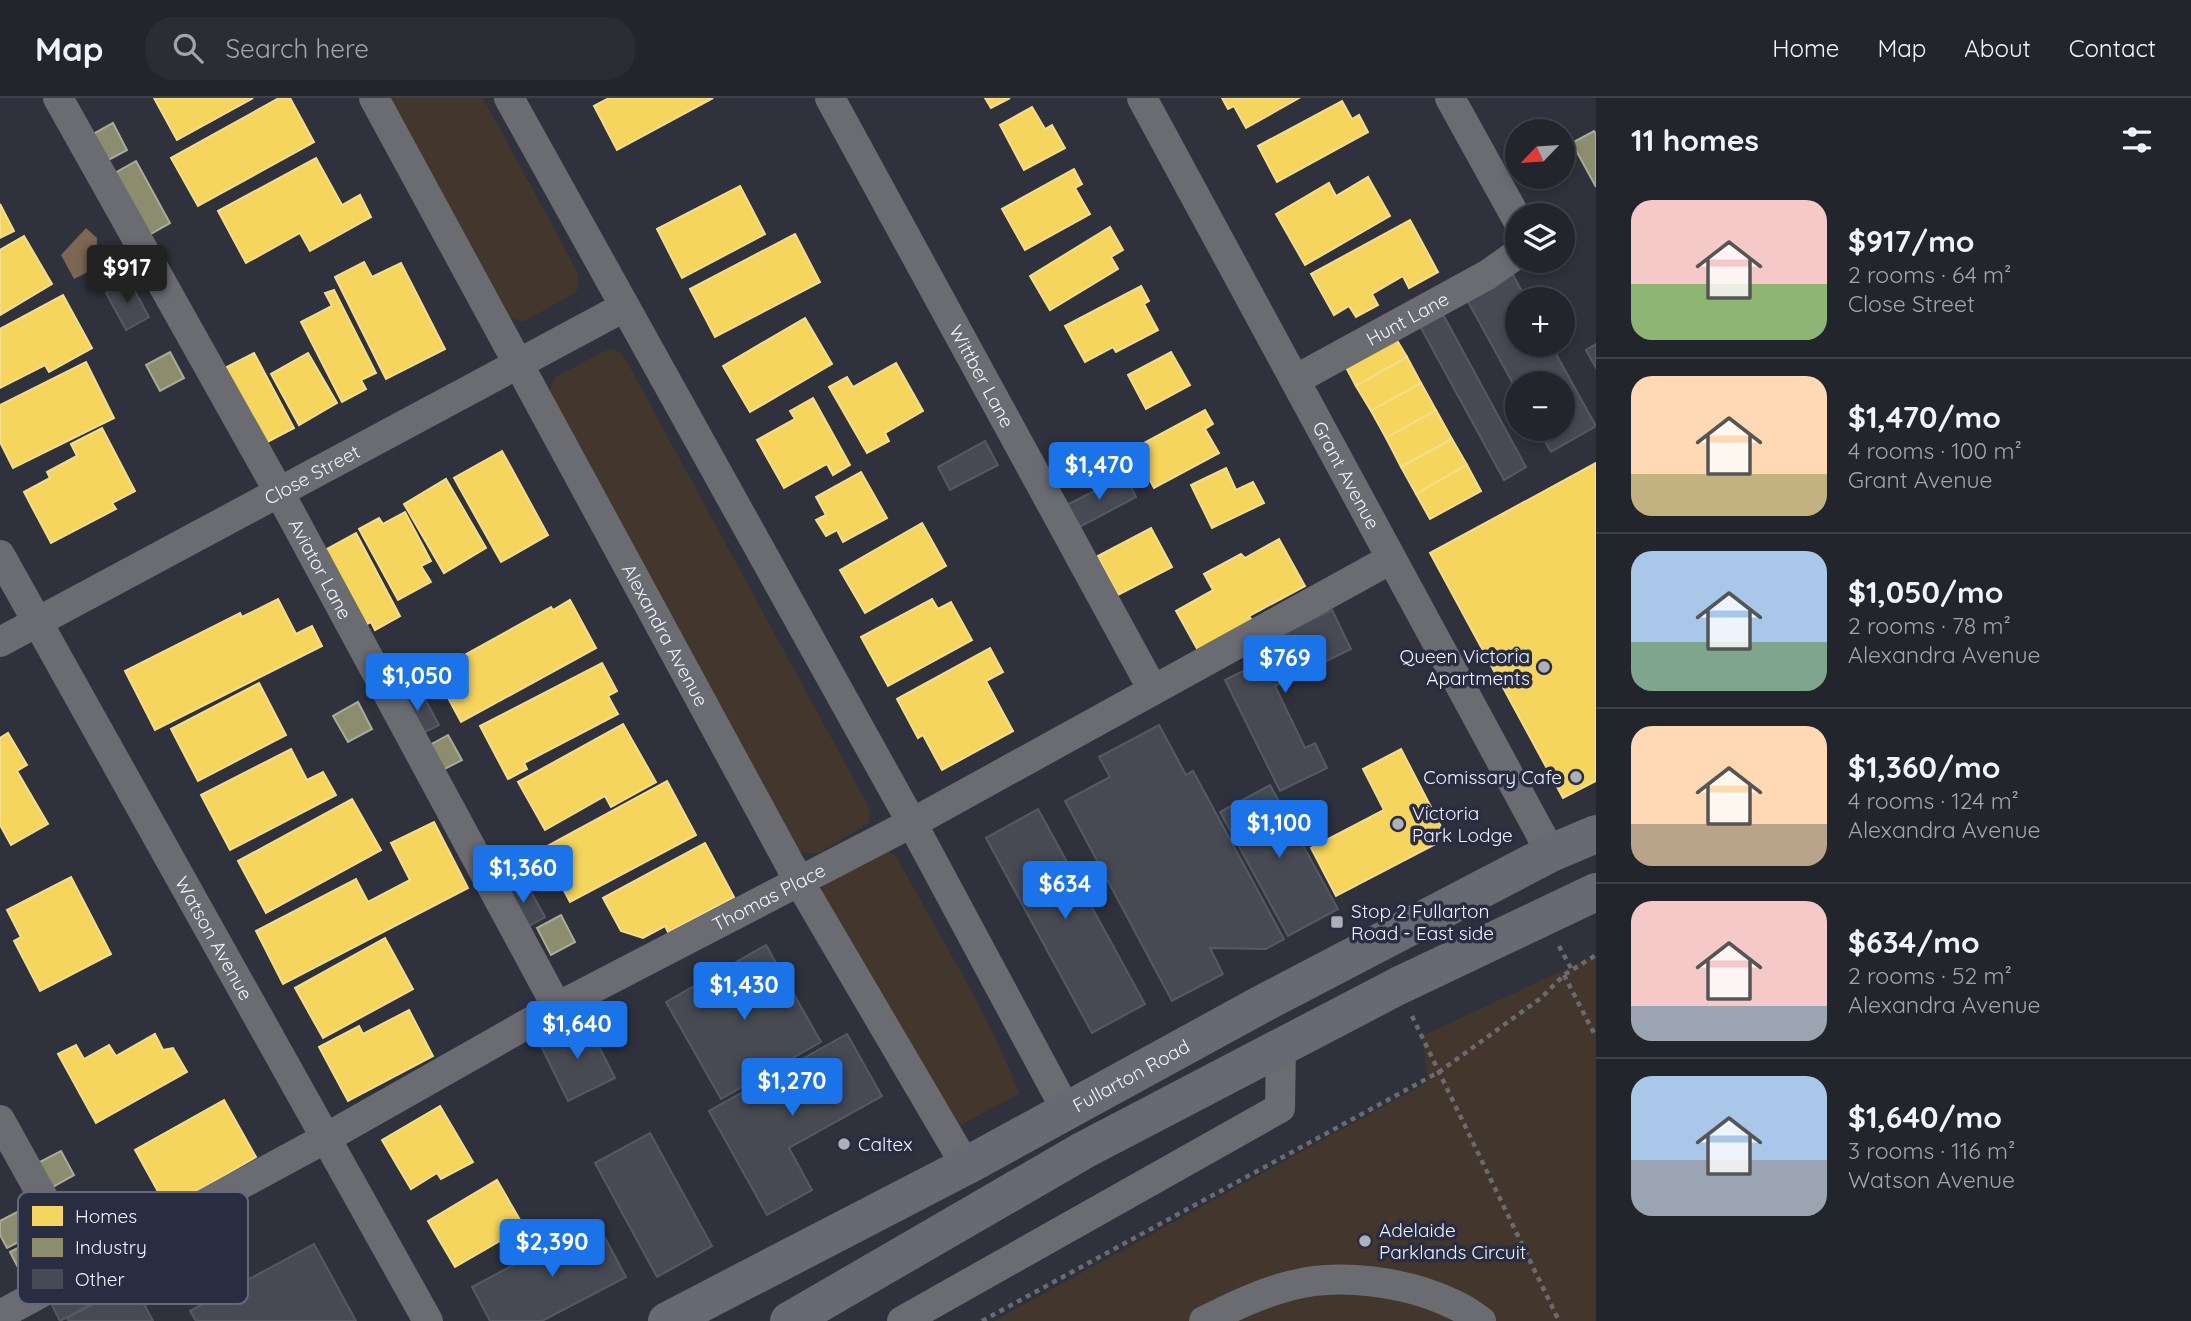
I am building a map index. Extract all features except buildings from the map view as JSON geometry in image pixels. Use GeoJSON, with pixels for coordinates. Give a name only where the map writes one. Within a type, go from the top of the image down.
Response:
{"type":"FeatureCollection","features":[{"type":"Feature","properties":{"kind":"highway","name":"Fullarton Road"},"geometry":{"type":"LineString","coordinates":[[667,1321],[966,1166],[1260,1005],[1551,853],[1596,834]]}},
{"type":"Feature","properties":{"kind":"highway"},"geometry":{"type":"LineString","coordinates":[[789,1321],[1084,1150],[1398,986],[1588,896],[1551,853]]}},
{"type":"Feature","properties":{"kind":"highway"},"geometry":{"type":"LineString","coordinates":[[966,1166],[1001,1198]]}},
{"type":"Feature","properties":{"kind":"street","name":"Aviator Lane"},"geometry":{"type":"LineString","coordinates":[[58,98],[278,490],[557,1007]]}},
{"type":"Feature","properties":{"kind":"street","name":"Alexandra Avenue"},"geometry":{"type":"LineString","coordinates":[[374,98],[800,883],[966,1166]]}},
{"type":"Feature","properties":{"kind":"street"},"geometry":{"type":"LineString","coordinates":[[509,98],[912,823],[1066,1110]]}},
{"type":"Feature","properties":{"kind":"street","name":"Wittber Lane"},"geometry":{"type":"LineString","coordinates":[[830,98],[1153,690]]}},
{"type":"Feature","properties":{"kind":"street","name":"Grant Avenue"},"geometry":{"type":"LineString","coordinates":[[1142,98],[1551,853]]}},
{"type":"Feature","properties":{"kind":"street"},"geometry":{"type":"LineString","coordinates":[[1450,98],[1508,203]]}},
{"type":"Feature","properties":{"kind":"street","name":"Hunt Lane"},"geometry":{"type":"LineString","coordinates":[[1295,380],[1487,275],[1505,262]]}},
{"type":"Feature","properties":{"kind":"street","name":"Close Street"},"geometry":{"type":"LineString","coordinates":[[0,642],[278,490],[624,307]]}},
{"type":"Feature","properties":{"kind":"street","name":"Watson Avenue"},"geometry":{"type":"LineString","coordinates":[[0,555],[428,1321]]}},
{"type":"Feature","properties":{"kind":"street","name":"Thomas Place"},"geometry":{"type":"LineString","coordinates":[[227,1192],[557,1007],[912,823],[1391,559]]}},
{"type":"Feature","properties":{"kind":"street"},"geometry":{"type":"LineString","coordinates":[[902,1321],[1280,1108],[1281,1047]]}},
{"type":"Feature","properties":{"kind":"street"},"geometry":{"type":"LineString","coordinates":[[0,1120],[40,1192]]}},
{"type":"Feature","properties":{"kind":"street"},"geometry":{"type":"LineString","coordinates":[[1204,1321],[1253,1297],[1292,1284],[1339,1280],[1384,1283],[1415,1289],[1454,1304],[1481,1321]]}},
{"type":"Feature","properties":{"kind":"street","name":"Thomas Place"},"geometry":{"type":"LineString","coordinates":[[0,1315],[21,1304]]}},
{"type":"Feature","properties":{"kind":"path"},"geometry":{"type":"LineString","coordinates":[[1554,937],[1572,970]]}},
{"type":"Feature","properties":{"kind":"path"},"geometry":{"type":"LineString","coordinates":[[982,1321],[1439,1072],[1523,1012],[1564,975],[1596,955]]}},
{"type":"Feature","properties":{"kind":"path"},"geometry":{"type":"LineString","coordinates":[[1564,975],[1596,1037]]}},
{"type":"Feature","properties":{"kind":"path"},"geometry":{"type":"LineString","coordinates":[[1398,986],[1559,1321]]}},
{"type":"Feature","properties":{"kind":"shaded area"},"geometry":{"type":"Polygon","coordinates":[[[388,98],[483,98],[577,271],[579,287],[575,293],[523,322],[509,317],[388,98]]]}},
{"type":"Feature","properties":{"kind":"shaded area"},"geometry":{"type":"Polygon","coordinates":[[[86,228],[97,238],[96,268],[74,279],[61,255],[86,228]]]}},
{"type":"Feature","properties":{"kind":"shaded area"},"geometry":{"type":"Polygon","coordinates":[[[613,349],[621,353],[627,362],[870,809],[869,823],[819,853],[804,853],[796,847],[552,398],[550,389],[555,377],[613,349]]]}},
{"type":"Feature","properties":{"kind":"shaded area"},"geometry":{"type":"Polygon","coordinates":[[[889,851],[896,856],[978,1003],[1019,1094],[959,1126],[822,892],[822,884],[889,851]]]}},
{"type":"Feature","properties":{"kind":"shaded area"},"geometry":{"type":"Polygon","coordinates":[[[1596,955],[1596,1321],[994,1321],[1428,1082],[1422,1036],[1596,955]]]}},
{"type":"Feature","properties":{"kind":"place","name":"Queen Victoria Apartments"},"geometry":{"type":"Point","coordinates":[1544,667]}},
{"type":"Feature","properties":{"kind":"place","name":"Comissary Cafe"},"geometry":{"type":"Point","coordinates":[1576,777]}},
{"type":"Feature","properties":{"kind":"place","name":"Victoria Park Lodge"},"geometry":{"type":"Point","coordinates":[1398,824]}},
{"type":"Feature","properties":{"kind":"place","name":"Stop 2 Fullarton Road - East side"},"geometry":{"type":"Point","coordinates":[1337,922]}},
{"type":"Feature","properties":{"kind":"place","name":"Caltex"},"geometry":{"type":"Point","coordinates":[844,1144]}},
{"type":"Feature","properties":{"kind":"place","name":"Adelaide Parklands Circuit"},"geometry":{"type":"Point","coordinates":[1365,1241]}}]}
